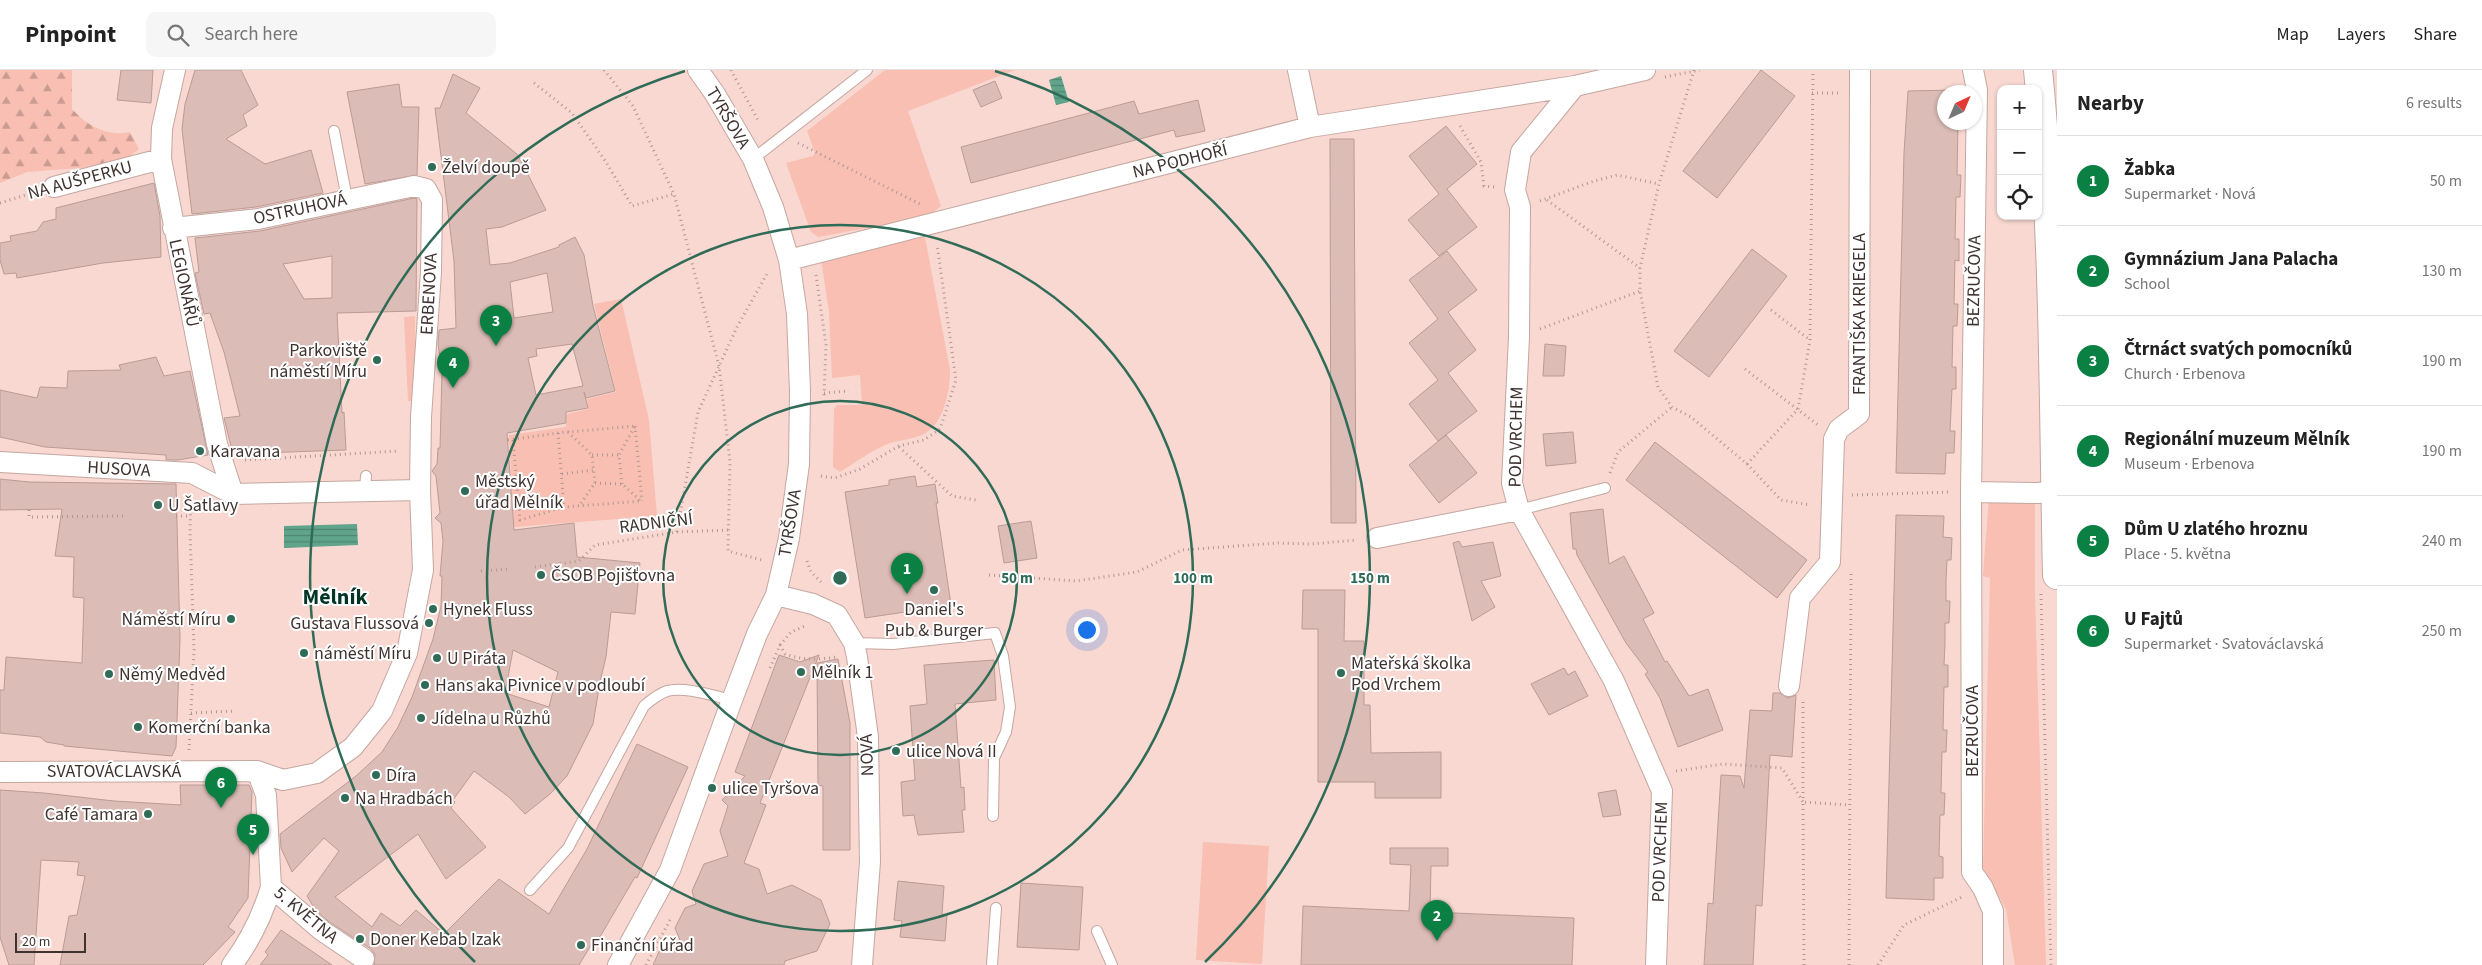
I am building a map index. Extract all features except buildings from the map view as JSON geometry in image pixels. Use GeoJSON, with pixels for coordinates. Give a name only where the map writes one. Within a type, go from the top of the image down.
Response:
{"type":"FeatureCollection","features":[{"type":"Feature","properties":{"kind":"street","name":"LEGIONÁŘŮ"},"geometry":{"type":"LineString","coordinates":[[176,70],[162,128],[161,159],[173,228],[217,444],[233,494]]}},
{"type":"Feature","properties":{"kind":"street","name":"TYRŠOVA"},"geometry":{"type":"LineString","coordinates":[[618,965],[670,870],[757,634],[776,595],[789,538],[799,464],[800,391],[797,314],[789,260],[773,207],[753,159],[715,94],[698,70]]}},
{"type":"Feature","properties":{"kind":"street"},"geometry":{"type":"LineString","coordinates":[[1298,70],[1310,128]]}},
{"type":"Feature","properties":{"kind":"street","name":"FRANTIŠKA KRIEGELA"},"geometry":{"type":"LineString","coordinates":[[1834,439],[1839,429],[1859,414],[1860,70]]}},
{"type":"Feature","properties":{"kind":"street","name":"BEZRUČOVA"},"geometry":{"type":"LineString","coordinates":[[1973,70],[1977,90],[1972,492],[1972,872],[1993,910],[1993,965]]}},
{"type":"Feature","properties":{"kind":"street"},"geometry":{"type":"LineString","coordinates":[[2038,70],[2046,164],[2051,273],[2055,491],[2049,584]]}},
{"type":"Feature","properties":{"kind":"street"},"geometry":{"type":"LineString","coordinates":[[1575,86],[1634,71]]}},
{"type":"Feature","properties":{"kind":"street","name":"NA PODHOŘÍ"},"geometry":{"type":"LineString","coordinates":[[789,260],[1310,128],[1575,86]]}},
{"type":"Feature","properties":{"kind":"street","name":"POD VRCHEM"},"geometry":{"type":"LineString","coordinates":[[1575,86],[1521,152],[1515,190],[1520,207],[1519,337],[1512,483],[1519,510],[1614,681],[1662,791],[1656,965]]}},
{"type":"Feature","properties":{"kind":"street","name":"NA AUŠPERKU"},"geometry":{"type":"LineString","coordinates":[[54,187],[161,159]]}},
{"type":"Feature","properties":{"kind":"street","name":"OSTRUHOVÁ"},"geometry":{"type":"LineString","coordinates":[[173,228],[258,219],[414,186],[426,189]]}},
{"type":"Feature","properties":{"kind":"street","name":"ERBENOVA"},"geometry":{"type":"LineString","coordinates":[[420,490],[421,417],[431,272],[432,200],[426,189]]}},
{"type":"Feature","properties":{"kind":"street"},"geometry":{"type":"LineString","coordinates":[[1790,680],[1800,598],[1830,562],[1834,439]]}},
{"type":"Feature","properties":{"kind":"street","name":"HUSOVA"},"geometry":{"type":"LineString","coordinates":[[0,462],[192,473],[233,494]]}},
{"type":"Feature","properties":{"kind":"street"},"geometry":{"type":"LineString","coordinates":[[233,494],[365,483],[420,490],[423,570],[407,653],[382,710],[353,747],[317,773],[283,780],[257,771]]}},
{"type":"Feature","properties":{"kind":"street"},"geometry":{"type":"LineString","coordinates":[[1972,492],[2038,493],[2055,491]]}},
{"type":"Feature","properties":{"kind":"street"},"geometry":{"type":"LineString","coordinates":[[1377,538],[1519,510]]}},
{"type":"Feature","properties":{"kind":"street","name":"NOVÁ"},"geometry":{"type":"LineString","coordinates":[[776,595],[813,604],[837,615],[847,650],[868,747],[870,862],[862,965]]}},
{"type":"Feature","properties":{"kind":"street","name":"SVATOVÁCLAVSKÁ"},"geometry":{"type":"LineString","coordinates":[[0,772],[257,771]]}},
{"type":"Feature","properties":{"kind":"street","name":"5. KVĚTNA"},"geometry":{"type":"LineString","coordinates":[[257,771],[266,795],[270,887],[322,930],[364,959]]}},
{"type":"Feature","properties":{"kind":"street"},"geometry":{"type":"LineString","coordinates":[[232,965],[247,945],[263,913],[270,887]]}},
{"type":"Feature","properties":{"kind":"lane"},"geometry":{"type":"LineString","coordinates":[[753,159],[784,137],[866,70]]}},
{"type":"Feature","properties":{"kind":"lane"},"geometry":{"type":"LineString","coordinates":[[334,131],[347,199]]}},
{"type":"Feature","properties":{"kind":"lane"},"geometry":{"type":"LineString","coordinates":[[1519,510],[1605,488]]}},
{"type":"Feature","properties":{"kind":"lane"},"geometry":{"type":"LineString","coordinates":[[847,650],[995,633],[1004,656],[1010,707],[1006,732],[994,758],[993,816]]}},
{"type":"Feature","properties":{"kind":"lane"},"geometry":{"type":"LineString","coordinates":[[530,890],[568,848],[644,706],[658,695],[668,691],[699,692],[732,700]]}},
{"type":"Feature","properties":{"kind":"lane"},"geometry":{"type":"LineString","coordinates":[[992,965],[996,908]]}},
{"type":"Feature","properties":{"kind":"lane"},"geometry":{"type":"LineString","coordinates":[[1097,931],[1112,965]]}},
{"type":"Feature","properties":{"kind":"path"},"geometry":{"type":"LineString","coordinates":[[604,70],[632,106],[674,194],[720,366],[730,462],[728,551],[763,560]]}},
{"type":"Feature","properties":{"kind":"path"},"geometry":{"type":"LineString","coordinates":[[1664,78],[1700,70]]}},
{"type":"Feature","properties":{"kind":"path"},"geometry":{"type":"LineString","coordinates":[[1747,464],[1798,409],[1810,340],[1813,70]]}},
{"type":"Feature","properties":{"kind":"path"},"geometry":{"type":"LineString","coordinates":[[1693,71],[1659,184],[1640,268],[1640,291],[1658,387],[1672,406],[1691,417],[1747,464],[1781,500],[1832,503],[1852,495],[1972,492]]}},
{"type":"Feature","properties":{"kind":"path"},"geometry":{"type":"LineString","coordinates":[[534,83],[572,113],[606,162],[632,206],[674,194]]}},
{"type":"Feature","properties":{"kind":"path"},"geometry":{"type":"LineString","coordinates":[[1812,93],[1859,92]]}},
{"type":"Feature","properties":{"kind":"path"},"geometry":{"type":"LineString","coordinates":[[1448,106],[1481,162],[1484,186],[1515,190]]}},
{"type":"Feature","properties":{"kind":"path"},"geometry":{"type":"LineString","coordinates":[[784,137],[929,208],[940,222],[956,380],[940,429],[924,440],[899,446],[860,469],[835,478],[821,476],[820,485]]}},
{"type":"Feature","properties":{"kind":"path"},"geometry":{"type":"LineString","coordinates":[[1640,268],[1546,200],[1591,182],[1618,175],[1659,184]]}},
{"type":"Feature","properties":{"kind":"path","name":"NA AUŠPERKU"},"geometry":{"type":"LineString","coordinates":[[0,203],[54,187]]}},
{"type":"Feature","properties":{"kind":"path"},"geometry":{"type":"LineString","coordinates":[[677,532],[698,412],[737,328],[768,272],[766,263]]}},
{"type":"Feature","properties":{"kind":"path"},"geometry":{"type":"LineString","coordinates":[[1519,337],[1640,291]]}},
{"type":"Feature","properties":{"kind":"path"},"geometry":{"type":"LineString","coordinates":[[1770,310],[1810,340]]}},
{"type":"Feature","properties":{"kind":"path"},"geometry":{"type":"LineString","coordinates":[[1745,369],[1834,439]]}},
{"type":"Feature","properties":{"kind":"path"},"geometry":{"type":"LineString","coordinates":[[824,392],[850,391]]}},
{"type":"Feature","properties":{"kind":"path"},"geometry":{"type":"LineString","coordinates":[[1605,488],[1618,452],[1672,406]]}},
{"type":"Feature","properties":{"kind":"path"},"geometry":{"type":"LineString","coordinates":[[508,440],[558,432],[635,426]]}},
{"type":"Feature","properties":{"kind":"path"},"geometry":{"type":"LineString","coordinates":[[622,484],[619,455],[635,426]]}},
{"type":"Feature","properties":{"kind":"path"},"geometry":{"type":"LineString","coordinates":[[635,426],[642,501]]}},
{"type":"Feature","properties":{"kind":"path"},"geometry":{"type":"LineString","coordinates":[[558,432],[564,508]]}},
{"type":"Feature","properties":{"kind":"path"},"geometry":{"type":"LineString","coordinates":[[568,432],[592,455],[595,483],[579,506]]}},
{"type":"Feature","properties":{"kind":"path"},"geometry":{"type":"LineString","coordinates":[[513,440],[520,520],[564,508],[642,501]]}},
{"type":"Feature","properties":{"kind":"path"},"geometry":{"type":"LineString","coordinates":[[899,446],[952,496],[976,500]]}},
{"type":"Feature","properties":{"kind":"path"},"geometry":{"type":"LineString","coordinates":[[223,462],[399,451],[420,490]]}},
{"type":"Feature","properties":{"kind":"path"},"geometry":{"type":"LineString","coordinates":[[592,455],[619,455]]}},
{"type":"Feature","properties":{"kind":"path"},"geometry":{"type":"LineString","coordinates":[[562,474],[594,470]]}},
{"type":"Feature","properties":{"kind":"path"},"geometry":{"type":"LineString","coordinates":[[188,771],[194,650],[192,473]]}},
{"type":"Feature","properties":{"kind":"path"},"geometry":{"type":"LineString","coordinates":[[595,483],[622,484],[642,501]]}},
{"type":"Feature","properties":{"kind":"path"},"geometry":{"type":"LineString","coordinates":[[1852,504],[1853,486]]}},
{"type":"Feature","properties":{"kind":"path"},"geometry":{"type":"LineString","coordinates":[[30,510],[29,517],[124,516]]}},
{"type":"Feature","properties":{"kind":"path"},"geometry":{"type":"LineString","coordinates":[[176,516],[191,516]]}},
{"type":"Feature","properties":{"kind":"path","name":"RADNIČNÍ"},"geometry":{"type":"LineString","coordinates":[[535,567],[579,561],[595,546],[677,532],[729,530]]}},
{"type":"Feature","properties":{"kind":"path"},"geometry":{"type":"LineString","coordinates":[[990,575],[1076,581],[1137,572],[1182,550],[1278,543],[1311,544],[1377,538]]}},
{"type":"Feature","properties":{"kind":"path"},"geometry":{"type":"LineString","coordinates":[[808,552],[807,562],[811,572],[820,582],[826,584]]}},
{"type":"Feature","properties":{"kind":"path"},"geometry":{"type":"LineString","coordinates":[[1849,965],[1848,805],[1852,562]]}},
{"type":"Feature","properties":{"kind":"path"},"geometry":{"type":"LineString","coordinates":[[481,571],[511,569]]}},
{"type":"Feature","properties":{"kind":"path"},"geometry":{"type":"LineString","coordinates":[[2049,584],[2051,965]]}},
{"type":"Feature","properties":{"kind":"path"},"geometry":{"type":"LineString","coordinates":[[780,645],[791,632],[802,626],[813,625]]}},
{"type":"Feature","properties":{"kind":"path"},"geometry":{"type":"LineString","coordinates":[[785,654],[799,659],[810,658],[818,660],[847,650]]}},
{"type":"Feature","properties":{"kind":"path"},"geometry":{"type":"LineString","coordinates":[[1790,680],[1803,688],[1804,965]]}},
{"type":"Feature","properties":{"kind":"path"},"geometry":{"type":"LineString","coordinates":[[191,712],[235,711]]}},
{"type":"Feature","properties":{"kind":"path"},"geometry":{"type":"LineString","coordinates":[[1673,771],[1723,764],[1782,768],[1803,802]]}},
{"type":"Feature","properties":{"kind":"path"},"geometry":{"type":"LineString","coordinates":[[1803,802],[1848,805]]}},
{"type":"Feature","properties":{"kind":"path"},"geometry":{"type":"LineString","coordinates":[[1878,965],[1904,925],[1982,888]]}},
{"type":"Feature","properties":{"kind":"green space"},"geometry":{"type":"Polygon","coordinates":[[[0,70],[72,70],[72,109],[98,129],[114,133],[130,132],[139,149],[123,161],[94,167],[27,172],[0,183],[0,70]]]}},
{"type":"Feature","properties":{"kind":"green space"},"geometry":{"type":"Polygon","coordinates":[[[885,70],[1015,70],[908,111],[941,206],[927,217],[818,237],[811,232],[786,163],[813,156],[815,152],[807,131],[885,70]]]}},
{"type":"Feature","properties":{"kind":"green space"},"geometry":{"type":"Polygon","coordinates":[[[925,237],[950,370],[949,388],[941,415],[931,429],[924,434],[883,446],[840,472],[833,467],[834,409],[837,405],[862,405],[860,375],[832,378],[829,312],[821,259],[925,237]]]}},
{"type":"Feature","properties":{"kind":"green space"},"geometry":{"type":"Polygon","coordinates":[[[621,299],[649,420],[657,516],[514,527],[509,435],[566,427],[567,414],[588,409],[587,399],[616,392],[594,304],[621,299]]]}},
{"type":"Feature","properties":{"kind":"green space"},"geometry":{"type":"Polygon","coordinates":[[[415,316],[415,401],[408,401],[404,317],[415,316]]]}},
{"type":"Feature","properties":{"kind":"green space"},"geometry":{"type":"Polygon","coordinates":[[[1989,497],[2035,502],[2035,595],[2046,965],[2015,965],[2006,909],[1983,868],[1990,578],[1983,576],[1989,497]]]}},
{"type":"Feature","properties":{"kind":"green space"},"geometry":{"type":"Polygon","coordinates":[[[1203,842],[1269,846],[1262,964],[1196,960],[1203,842]]]}},
{"type":"Feature","properties":{"kind":"shaded area"},"geometry":{"type":"Polygon","coordinates":[[[1061,76],[1069,102],[1056,105],[1049,80],[1061,76]]]}},
{"type":"Feature","properties":{"kind":"shaded area"},"geometry":{"type":"Polygon","coordinates":[[[357,524],[358,545],[284,548],[284,526],[357,524]]]}},
{"type":"Feature","properties":{"kind":"place","name":"Želví doupě"},"geometry":{"type":"Point","coordinates":[432,167]}},
{"type":"Feature","properties":{"kind":"place","name":"Čtrnáct svatých pomocníků"},"geometry":{"type":"Point","coordinates":[496,346]}},
{"type":"Feature","properties":{"kind":"place","name":"Parkoviště náměstí Míru"},"geometry":{"type":"Point","coordinates":[377,360]}},
{"type":"Feature","properties":{"kind":"place","name":"Regionální muzeum Mělník"},"geometry":{"type":"Point","coordinates":[453,388]}},
{"type":"Feature","properties":{"kind":"place","name":"Karavana"},"geometry":{"type":"Point","coordinates":[200,451]}},
{"type":"Feature","properties":{"kind":"place","name":"Městský úřad Mělník"},"geometry":{"type":"Point","coordinates":[465,491]}},
{"type":"Feature","properties":{"kind":"place","name":"U Šatlavy"},"geometry":{"type":"Point","coordinates":[158,505]}},
{"type":"Feature","properties":{"kind":"place","name":"ČSOB Pojišťovna"},"geometry":{"type":"Point","coordinates":[541,575]}},
{"type":"Feature","properties":{"kind":"place","name":"Daniel's Pub & Burger"},"geometry":{"type":"Point","coordinates":[934,590]}},
{"type":"Feature","properties":{"kind":"place","name":"Žabka"},"geometry":{"type":"Point","coordinates":[907,594]}},
{"type":"Feature","properties":{"kind":"place","name":"Hynek Fluss"},"geometry":{"type":"Point","coordinates":[433,609]}},
{"type":"Feature","properties":{"kind":"place","name":"Náměstí Míru"},"geometry":{"type":"Point","coordinates":[231,619]}},
{"type":"Feature","properties":{"kind":"place","name":"Gustava Flussová"},"geometry":{"type":"Point","coordinates":[429,623]}},
{"type":"Feature","properties":{"kind":"place","name":"náměstí Míru"},"geometry":{"type":"Point","coordinates":[304,653]}},
{"type":"Feature","properties":{"kind":"place","name":"U Piráta"},"geometry":{"type":"Point","coordinates":[437,658]}},
{"type":"Feature","properties":{"kind":"place","name":"Mělník 1"},"geometry":{"type":"Point","coordinates":[801,672]}},
{"type":"Feature","properties":{"kind":"place","name":"Mateřská školka Pod Vrchem"},"geometry":{"type":"Point","coordinates":[1341,673]}},
{"type":"Feature","properties":{"kind":"place","name":"Němý Medvěd"},"geometry":{"type":"Point","coordinates":[109,674]}},
{"type":"Feature","properties":{"kind":"place","name":"Hans aka Pivnice v podloubí"},"geometry":{"type":"Point","coordinates":[425,685]}},
{"type":"Feature","properties":{"kind":"place","name":"Jídelna u Růzhů"},"geometry":{"type":"Point","coordinates":[421,718]}},
{"type":"Feature","properties":{"kind":"place","name":"Komerční banka"},"geometry":{"type":"Point","coordinates":[138,727]}},
{"type":"Feature","properties":{"kind":"place","name":"ulice Nová II"},"geometry":{"type":"Point","coordinates":[896,751]}},
{"type":"Feature","properties":{"kind":"place","name":"Díra"},"geometry":{"type":"Point","coordinates":[376,775]}},
{"type":"Feature","properties":{"kind":"place","name":"ulice Tyršova"},"geometry":{"type":"Point","coordinates":[712,788]}},
{"type":"Feature","properties":{"kind":"place","name":"Na Hradbách"},"geometry":{"type":"Point","coordinates":[345,798]}},
{"type":"Feature","properties":{"kind":"place","name":"U Fajtů"},"geometry":{"type":"Point","coordinates":[221,808]}},
{"type":"Feature","properties":{"kind":"place","name":"Café Tamara"},"geometry":{"type":"Point","coordinates":[148,814]}},
{"type":"Feature","properties":{"kind":"place","name":"Dům U zlatého hroznu"},"geometry":{"type":"Point","coordinates":[253,855]}},
{"type":"Feature","properties":{"kind":"place","name":"Doner Kebab Izak"},"geometry":{"type":"Point","coordinates":[360,939]}},
{"type":"Feature","properties":{"kind":"place","name":"Gymnázium Jana Palacha"},"geometry":{"type":"Point","coordinates":[1437,941]}},
{"type":"Feature","properties":{"kind":"place","name":"Finanční úřad"},"geometry":{"type":"Point","coordinates":[581,945]}},
{"type":"Feature","properties":{"kind":"district","name":"Mělník"},"geometry":{"type":"Point","coordinates":[335,597]}}]}
